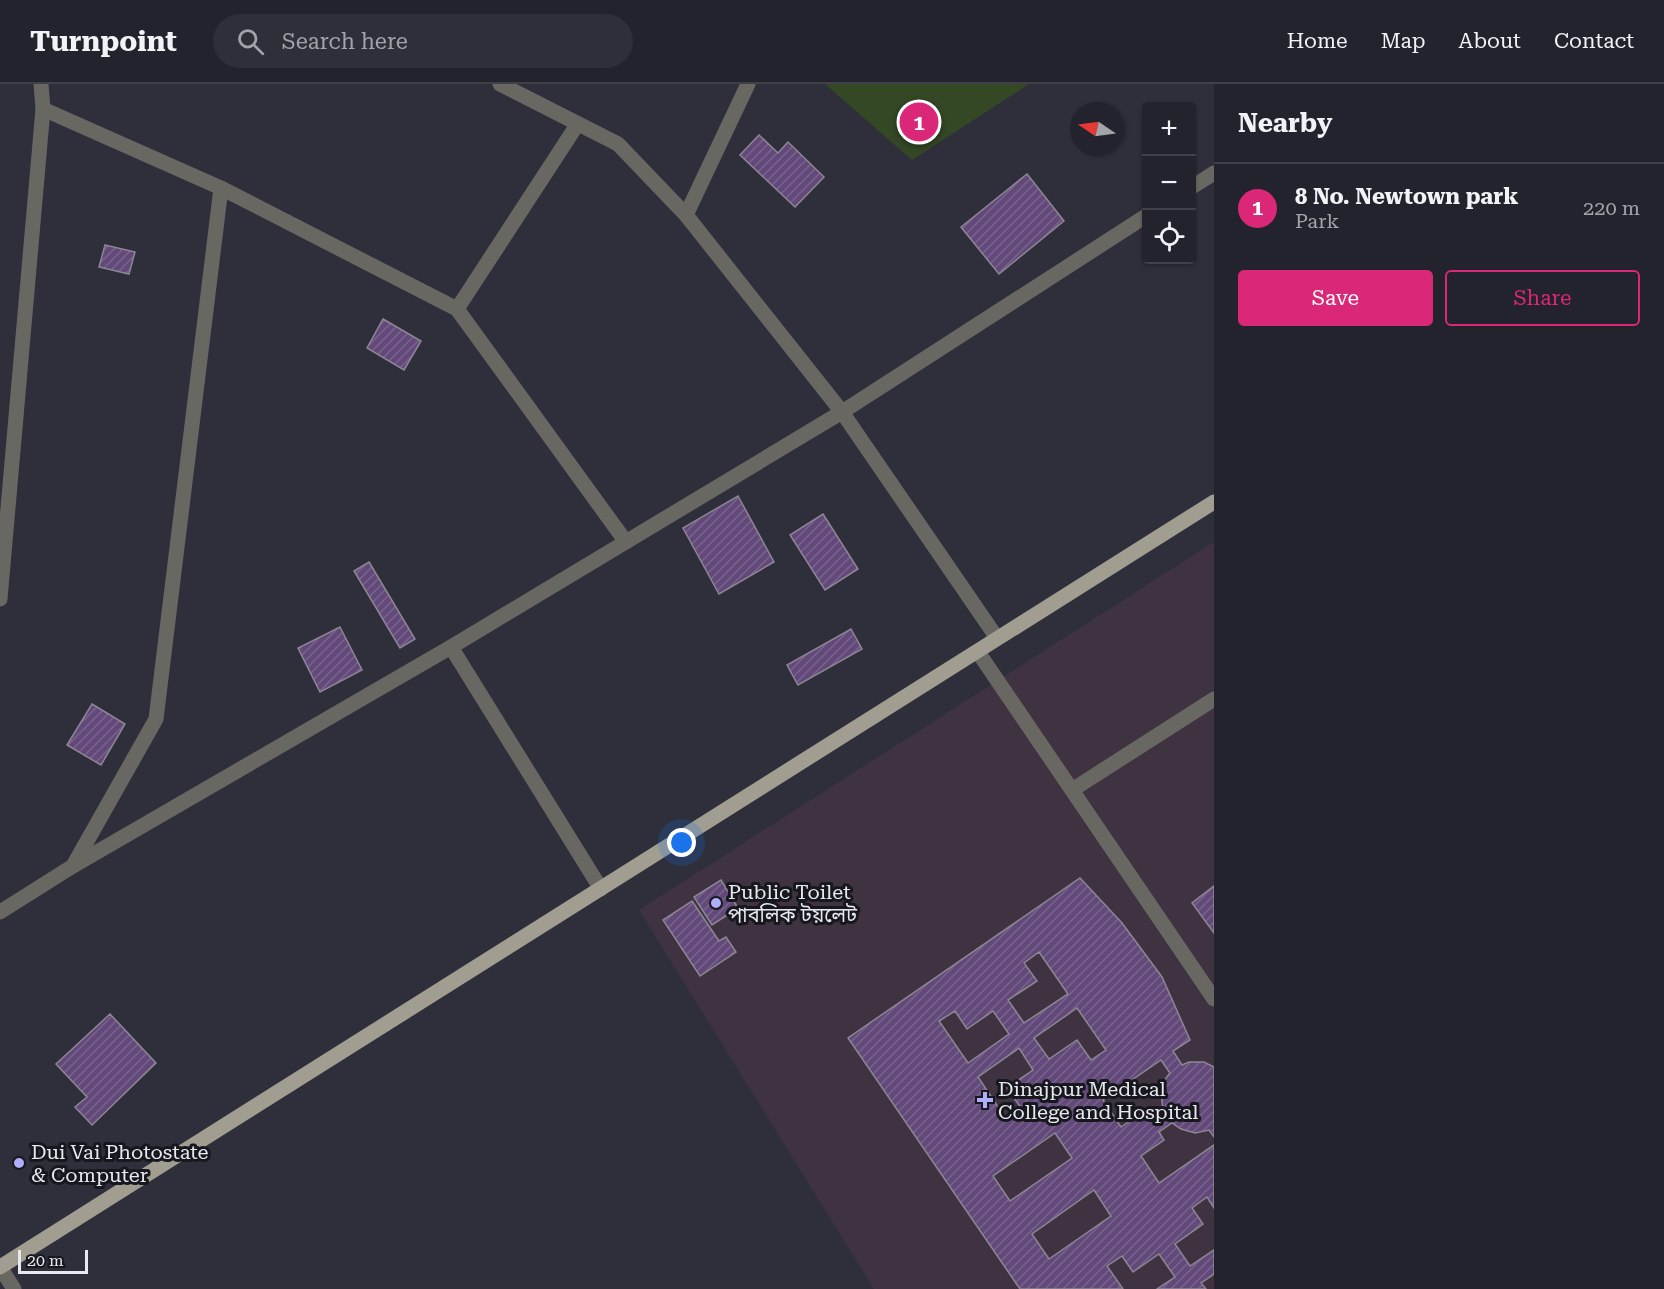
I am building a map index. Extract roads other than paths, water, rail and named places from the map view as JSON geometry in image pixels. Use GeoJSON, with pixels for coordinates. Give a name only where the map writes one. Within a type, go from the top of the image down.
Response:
{"type":"FeatureCollection","features":[{"type":"Feature","properties":{"kind":"main road"},"geometry":{"type":"LineString","coordinates":[[0,1267],[1214,502]]}},
{"type":"Feature","properties":{"kind":"street"},"geometry":{"type":"LineString","coordinates":[[0,599],[43,109],[40,84]]}},
{"type":"Feature","properties":{"kind":"street"},"geometry":{"type":"LineString","coordinates":[[500,84],[618,144],[686,214],[842,412],[997,638]]}},
{"type":"Feature","properties":{"kind":"street"},"geometry":{"type":"LineString","coordinates":[[686,214],[748,84]]}},
{"type":"Feature","properties":{"kind":"street"},"geometry":{"type":"LineString","coordinates":[[43,109],[221,188],[457,309],[626,542]]}},
{"type":"Feature","properties":{"kind":"street"},"geometry":{"type":"LineString","coordinates":[[457,309],[577,124]]}},
{"type":"Feature","properties":{"kind":"street"},"geometry":{"type":"LineString","coordinates":[[1196,185],[1214,173]]}},
{"type":"Feature","properties":{"kind":"street"},"geometry":{"type":"LineString","coordinates":[[73,866],[156,719],[221,188]]}},
{"type":"Feature","properties":{"kind":"street"},"geometry":{"type":"LineString","coordinates":[[0,912],[73,866],[451,648],[842,412],[1142,219]]}},
{"type":"Feature","properties":{"kind":"street"},"geometry":{"type":"LineString","coordinates":[[451,648],[601,889]]}},
{"type":"Feature","properties":{"kind":"street"},"geometry":{"type":"LineString","coordinates":[[978,652],[1214,999]]}},
{"type":"Feature","properties":{"kind":"street"},"geometry":{"type":"LineString","coordinates":[[1071,790],[1214,699]]}},
{"type":"Feature","properties":{"kind":"street"},"geometry":{"type":"LineString","coordinates":[[0,1267],[14,1289]]}},
{"type":"Feature","properties":{"kind":"place","name":"8 No. Newtown park"},"geometry":{"type":"Point","coordinates":[919,122]}},
{"type":"Feature","properties":{"kind":"place","name":"Public Toilet পাবলিক টয়লেট"},"geometry":{"type":"Point","coordinates":[716,903]}},
{"type":"Feature","properties":{"kind":"place","name":"Dinajpur Medical College and Hospital"},"geometry":{"type":"Point","coordinates":[985,1100]}},
{"type":"Feature","properties":{"kind":"place","name":"Dui Vai Photostate & Computer"},"geometry":{"type":"Point","coordinates":[19,1163]}}]}
